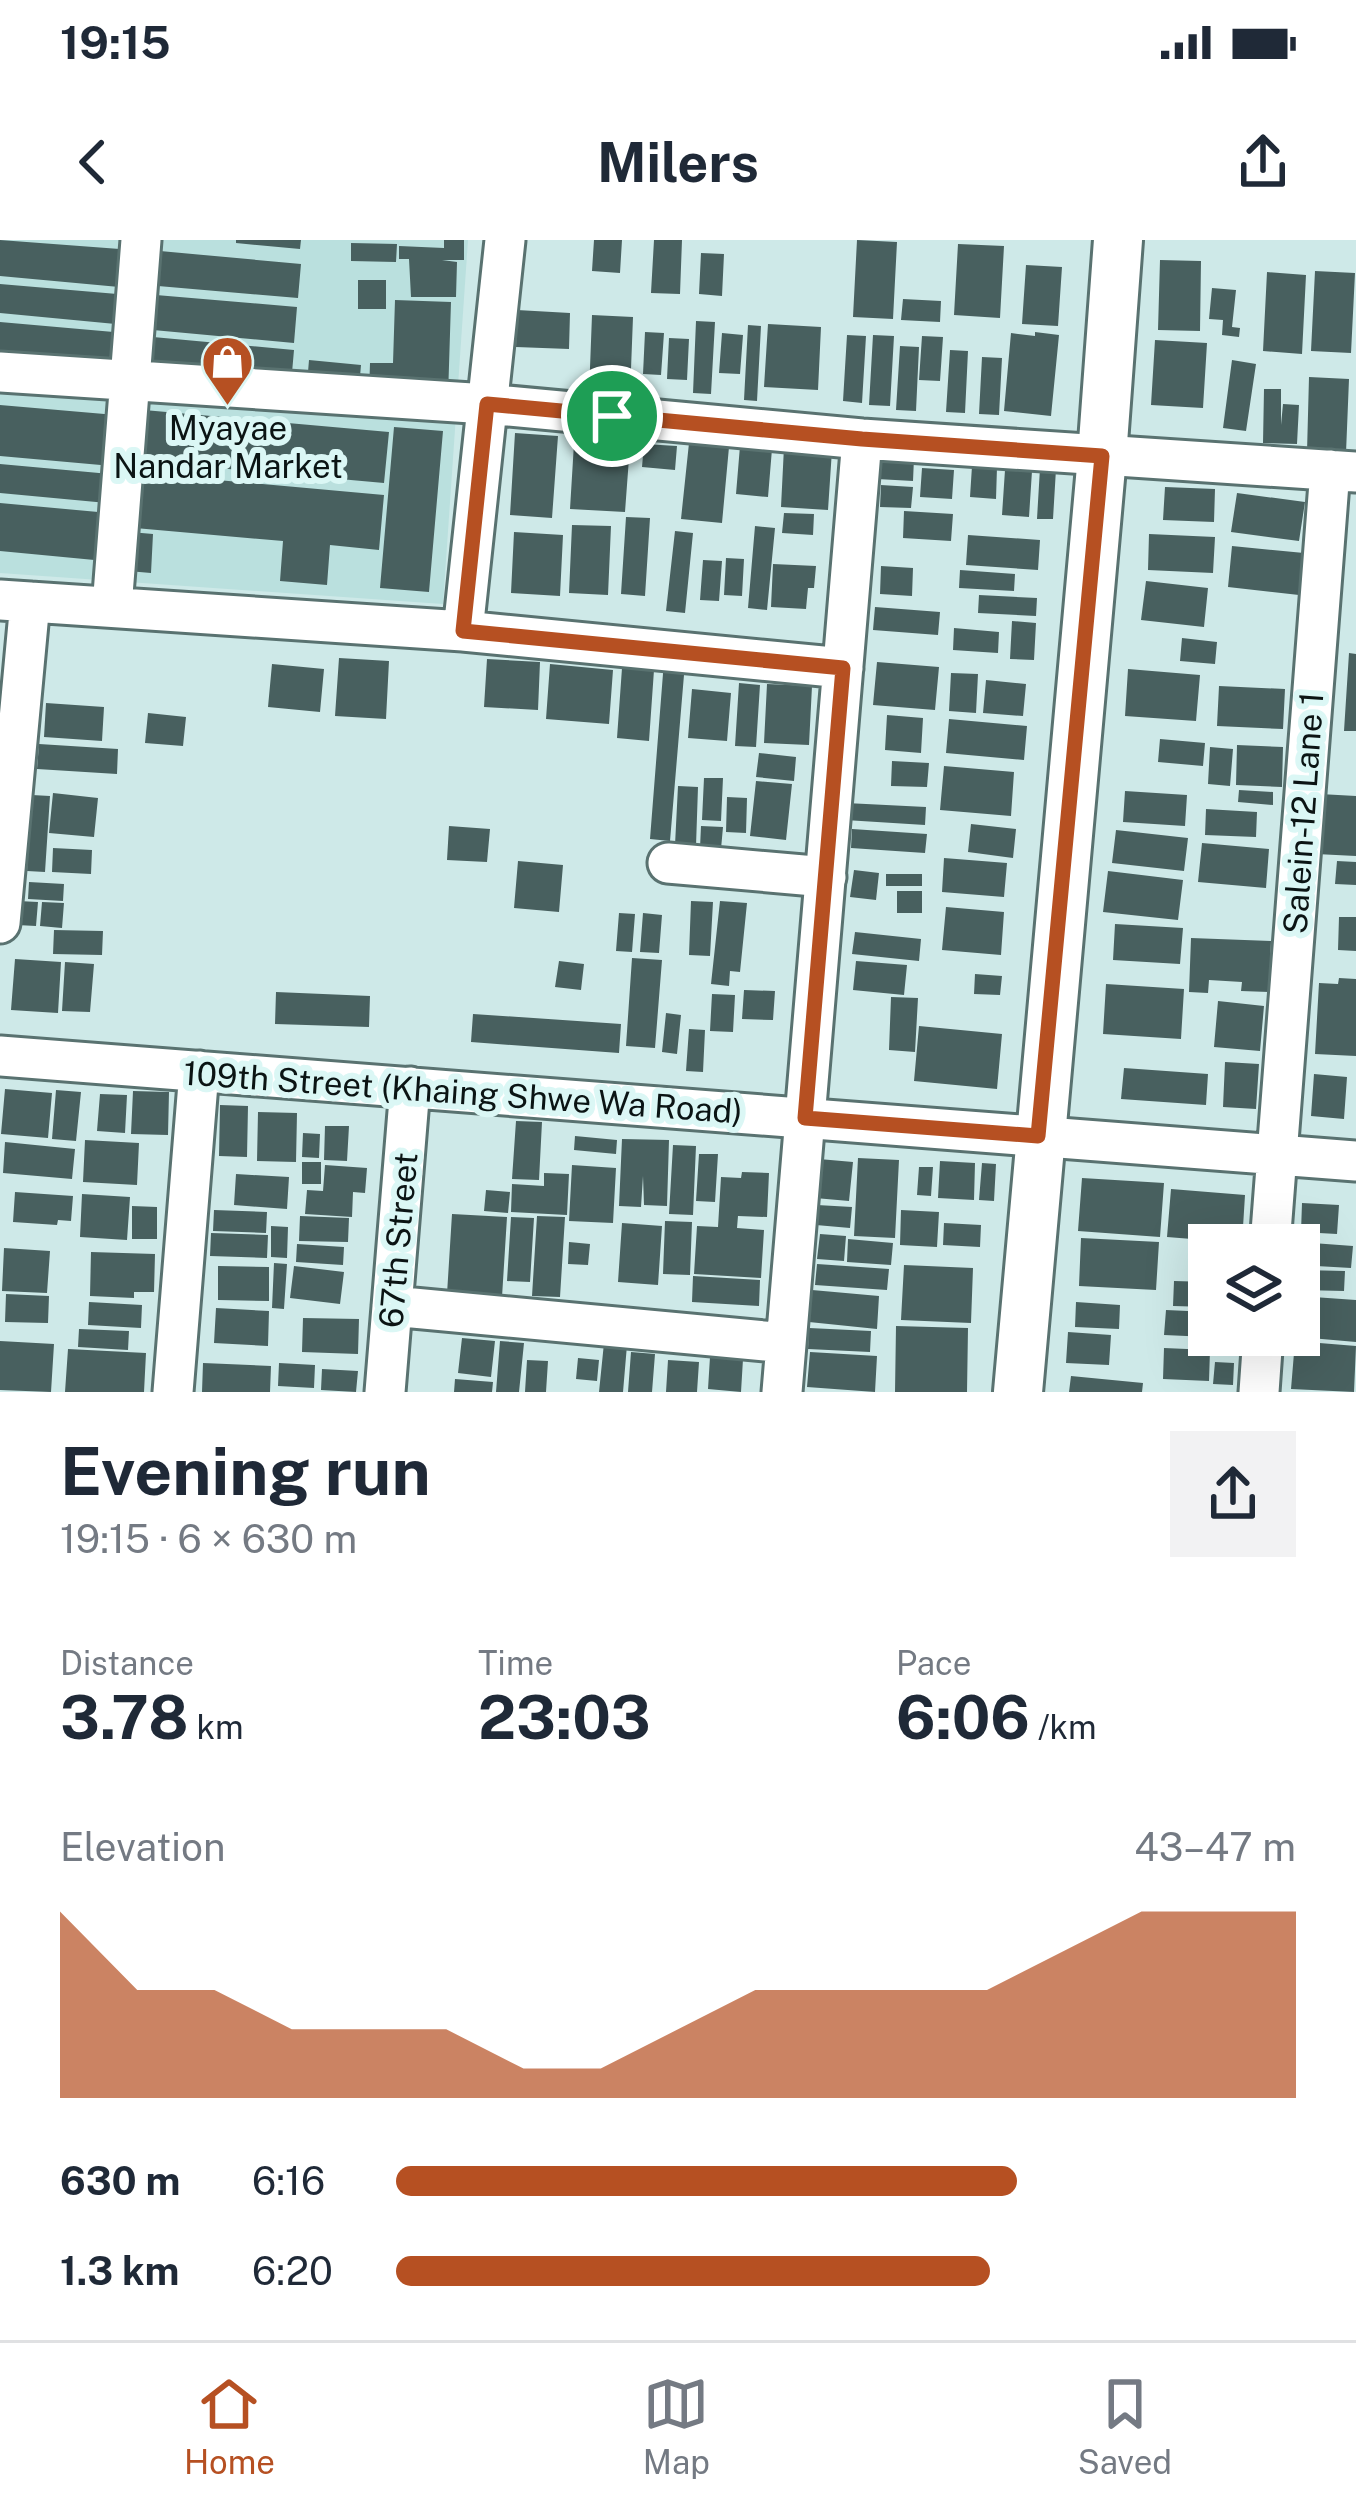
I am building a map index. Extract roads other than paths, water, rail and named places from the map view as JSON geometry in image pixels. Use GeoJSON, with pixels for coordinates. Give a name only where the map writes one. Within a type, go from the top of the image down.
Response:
{"type":"FeatureCollection","features":[{"type":"Feature","properties":{"kind":"main road"},"geometry":{"type":"LineString","coordinates":[[1018,1392],[1118,240]]}},
{"type":"Feature","properties":{"kind":"street"},"geometry":{"type":"LineString","coordinates":[[112,607],[141,240]]}},
{"type":"Feature","properties":{"kind":"street"},"geometry":{"type":"LineString","coordinates":[[463,631],[505,240]]}},
{"type":"Feature","properties":{"kind":"street"},"geometry":{"type":"LineString","coordinates":[[0,372],[487,404],[862,439],[1343,471]]}},
{"type":"Feature","properties":{"kind":"street"},"geometry":{"type":"LineString","coordinates":[[782,1392],[862,439]]}},
{"type":"Feature","properties":{"kind":"street","name":"Salein-12 Lane 1"},"geometry":{"type":"LineString","coordinates":[[1271,1224],[1343,471]]}},
{"type":"Feature","properties":{"kind":"street"},"geometry":{"type":"LineString","coordinates":[[0,923],[15,601],[463,631],[843,668]]}},
{"type":"Feature","properties":{"kind":"street"},"geometry":{"type":"LineString","coordinates":[[668,862],[826,877]]}},
{"type":"Feature","properties":{"kind":"street","name":"109th Street (Khaing Shwe Wa Road)"},"geometry":{"type":"LineString","coordinates":[[0,1056],[1356,1161]]}},
{"type":"Feature","properties":{"kind":"street"},"geometry":{"type":"LineString","coordinates":[[172,1392],[199,1071]]}},
{"type":"Feature","properties":{"kind":"street","name":"67th Street"},"geometry":{"type":"LineString","coordinates":[[385,1392],[410,1087]]}},
{"type":"Feature","properties":{"kind":"street"},"geometry":{"type":"LineString","coordinates":[[392,1306],[786,1343]]}},
{"type":"Feature","properties":{"kind":"street"},"geometry":{"type":"LineString","coordinates":[[1259,1392],[1262,1356]]}},
{"type":"Feature","properties":{"kind":"place","name":"Myayae Nandar Market"},"geometry":{"type":"Point","coordinates":[228,407]}}]}
